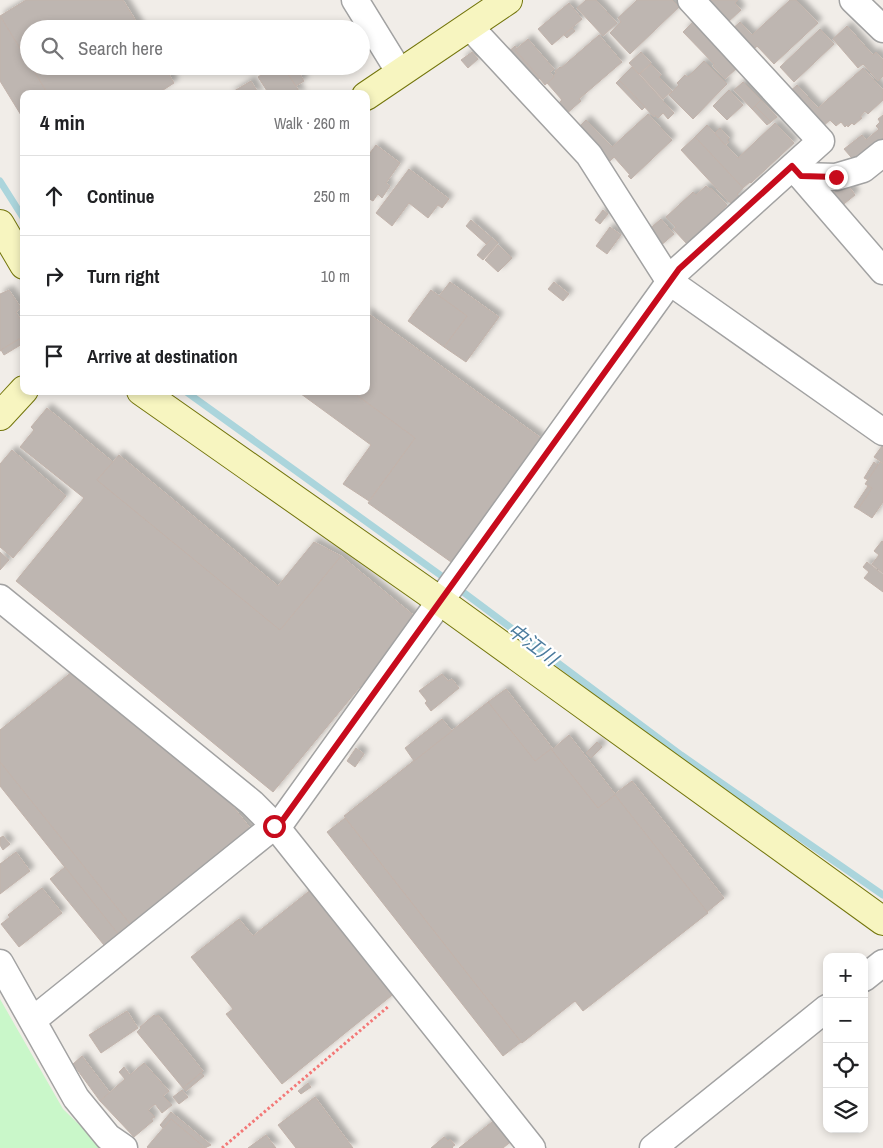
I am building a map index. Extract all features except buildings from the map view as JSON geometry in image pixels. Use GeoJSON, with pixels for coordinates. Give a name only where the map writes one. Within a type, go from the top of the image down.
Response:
{"type":"FeatureCollection","features":[{"type":"Feature","properties":{"kind":"street"},"geometry":{"type":"LineString","coordinates":[[355,0],[367,20]]}},
{"type":"Feature","properties":{"kind":"street"},"geometry":{"type":"LineString","coordinates":[[370,93],[508,0]]}},
{"type":"Feature","properties":{"kind":"street"},"geometry":{"type":"LineString","coordinates":[[33,1020],[276,827],[679,269],[797,171],[821,142],[691,0]]}},
{"type":"Feature","properties":{"kind":"street"},"geometry":{"type":"LineString","coordinates":[[853,0],[883,29]]}},
{"type":"Feature","properties":{"kind":"street"},"geometry":{"type":"LineString","coordinates":[[370,24],[400,73]]}},
{"type":"Feature","properties":{"kind":"street"},"geometry":{"type":"LineString","coordinates":[[470,27],[589,155],[670,282],[883,432]]}},
{"type":"Feature","properties":{"kind":"street"},"geometry":{"type":"LineString","coordinates":[[797,171],[836,177],[864,169],[883,153]]}},
{"type":"Feature","properties":{"kind":"street"},"geometry":{"type":"LineString","coordinates":[[797,171],[883,271]]}},
{"type":"Feature","properties":{"kind":"street"},"geometry":{"type":"LineString","coordinates":[[0,224],[20,258]]}},
{"type":"Feature","properties":{"kind":"street"},"geometry":{"type":"LineString","coordinates":[[0,416],[20,394]]}},
{"type":"Feature","properties":{"kind":"street"},"geometry":{"type":"LineString","coordinates":[[147,395],[442,598],[883,921]]}},
{"type":"Feature","properties":{"kind":"street"},"geometry":{"type":"LineString","coordinates":[[0,598],[252,803],[276,827],[532,1148]]}},
{"type":"Feature","properties":{"kind":"street"},"geometry":{"type":"LineString","coordinates":[[0,963],[76,1098],[108,1137],[124,1148]]}},
{"type":"Feature","properties":{"kind":"street"},"geometry":{"type":"LineString","coordinates":[[868,975],[883,963]]}},
{"type":"Feature","properties":{"kind":"street"},"geometry":{"type":"LineString","coordinates":[[653,1148],[823,1011]]}},
{"type":"Feature","properties":{"kind":"path"},"geometry":{"type":"LineString","coordinates":[[222,1148],[407,990]]}},
{"type":"Feature","properties":{"kind":"green space"},"geometry":{"type":"Polygon","coordinates":[[[0,999],[63,1109],[103,1148],[0,1148],[0,999]]]}},
{"type":"Feature","properties":{"kind":"waterway","name":"中江川"},"geometry":{"type":"LineString","coordinates":[[0,181],[20,213]]}},
{"type":"Feature","properties":{"kind":"waterway","name":"中江川"},"geometry":{"type":"LineString","coordinates":[[191,395],[443,577],[681,755],[883,895]]}},
{"type":"Feature","properties":{"kind":"route"},"geometry":{"type":"LineString","coordinates":[[274,826],[277,828],[679,269],[792,166],[801,176],[836,177]]}}]}
